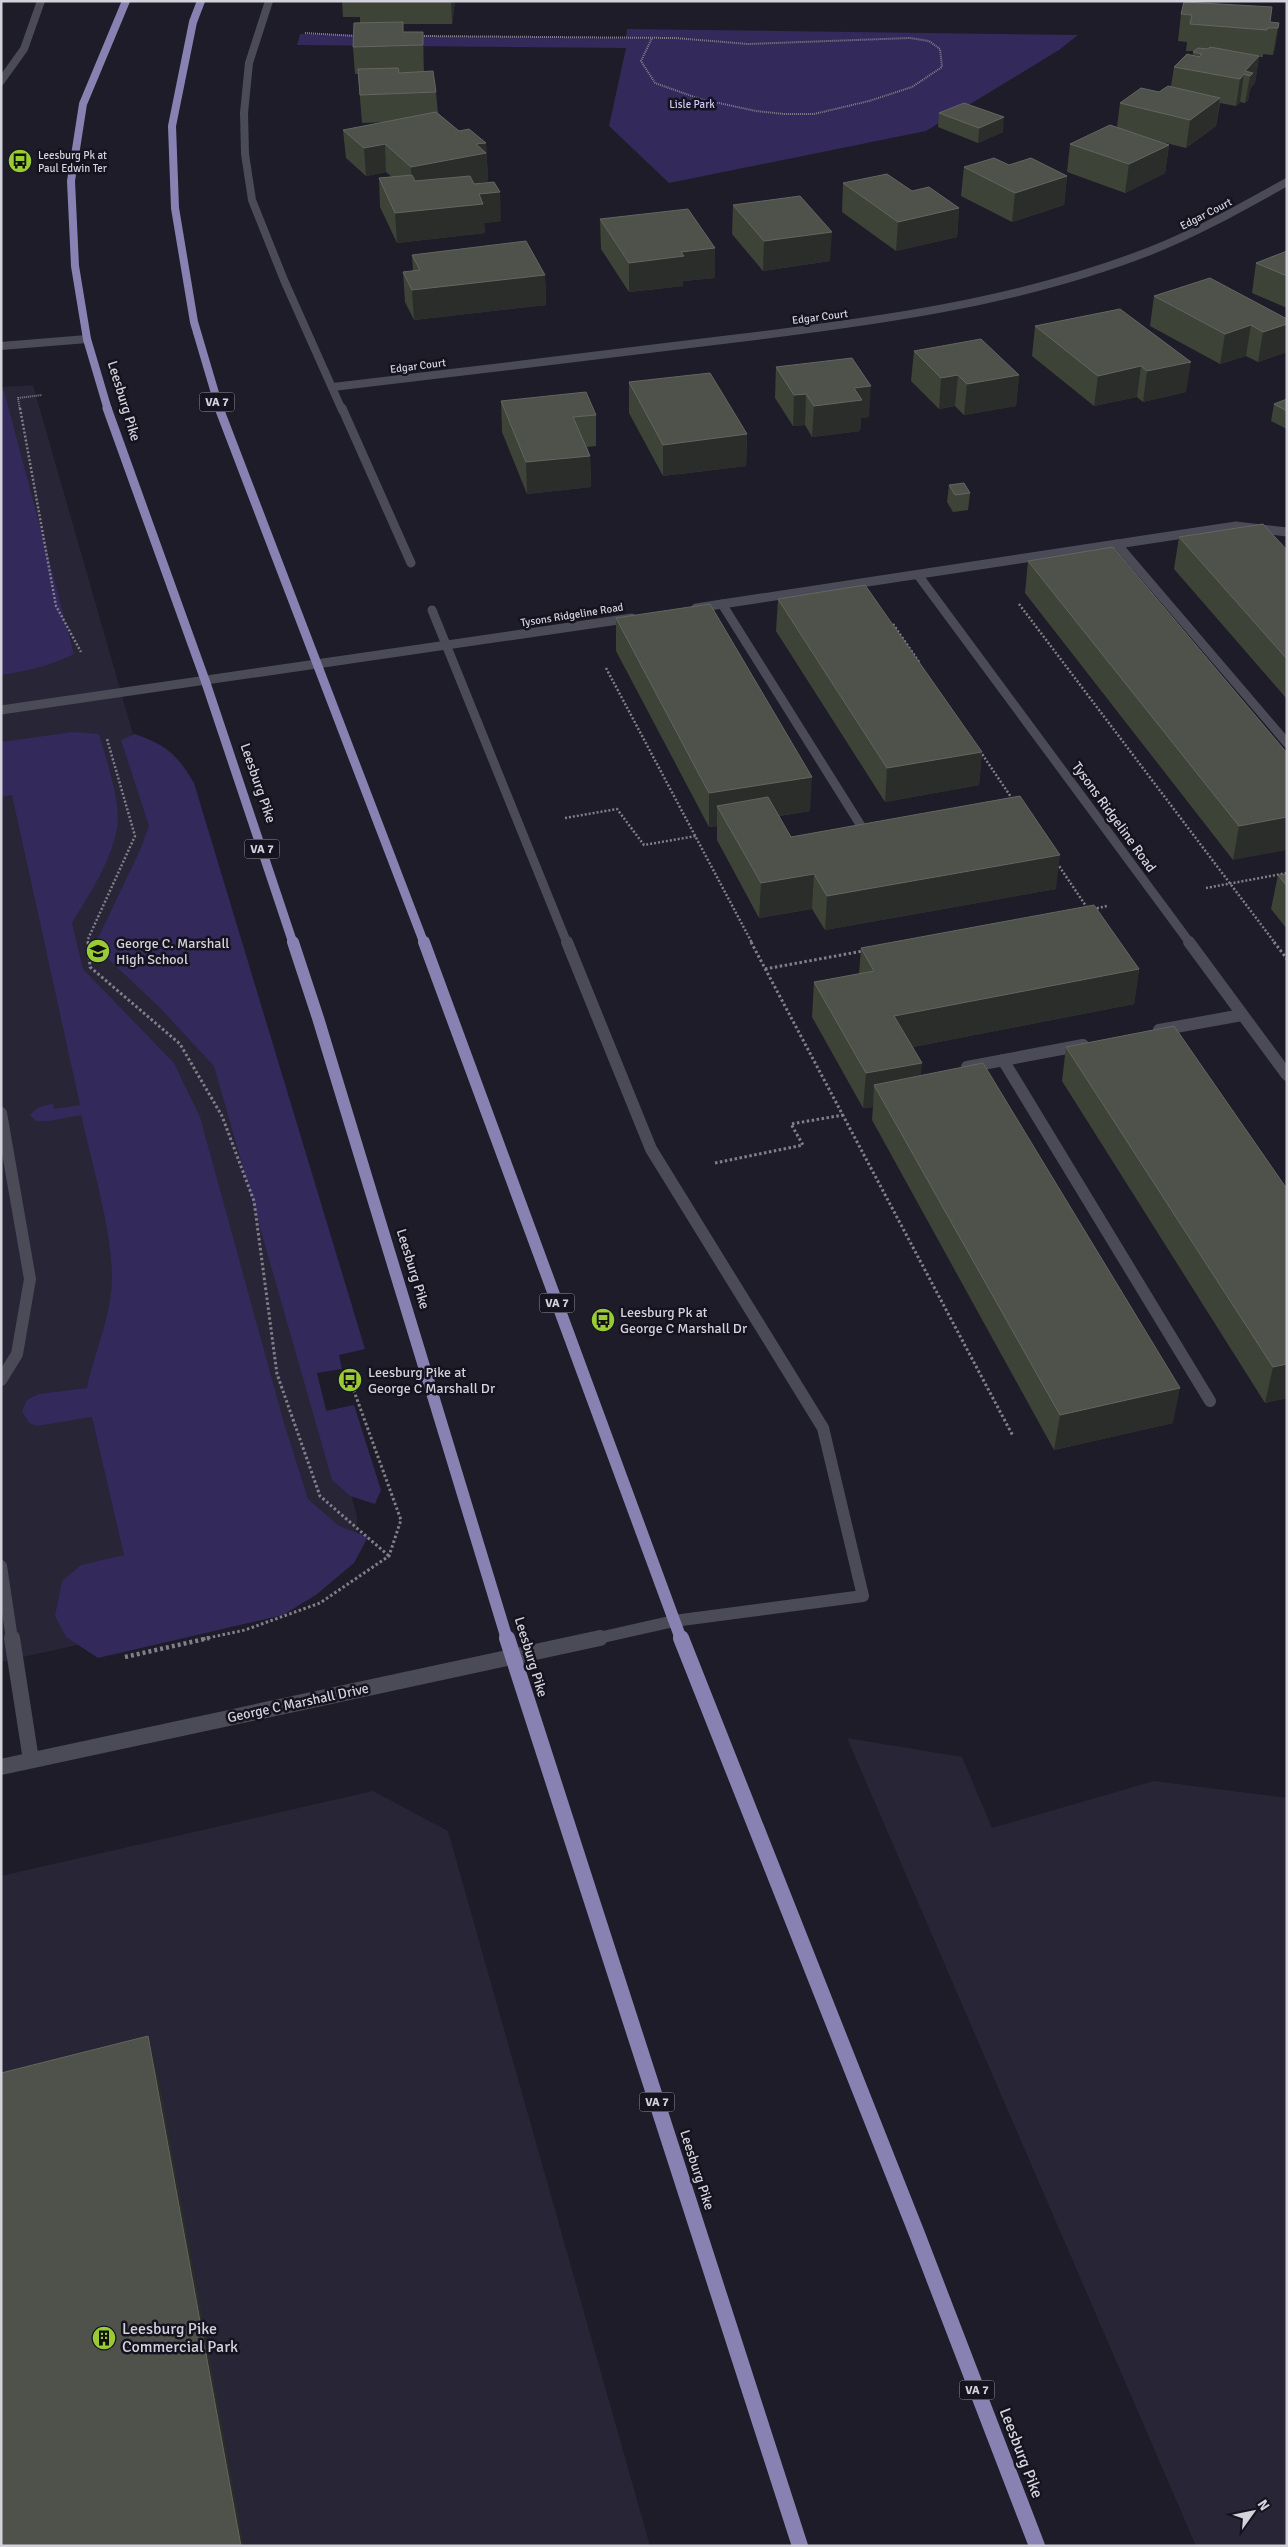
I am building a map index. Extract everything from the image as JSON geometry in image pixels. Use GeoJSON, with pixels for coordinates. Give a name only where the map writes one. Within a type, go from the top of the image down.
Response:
{"type":"FeatureCollection","features":[{"type":"Feature","properties":{"kind":"main road","name":"Leesburg Pike"},"geometry":{"type":"LineString","coordinates":[[126,1],[82,104],[71,182],[75,266],[87,339],[112,424],[205,680],[318,1018],[513,1658],[800,2546]]}},
{"type":"Feature","properties":{"kind":"main road","name":"Leesburg Pike"},"geometry":{"type":"LineString","coordinates":[[201,1],[193,22],[172,126],[175,208],[194,322],[214,394],[443,994],[674,1621],[917,2234],[1037,2546]]}},
{"type":"Feature","properties":{"kind":"street"},"geometry":{"type":"LineString","coordinates":[[1,81],[24,49],[41,1]]}},
{"type":"Feature","properties":{"kind":"street"},"geometry":{"type":"LineString","coordinates":[[269,1],[249,63],[244,113],[245,154],[252,200],[284,280],[334,387],[411,563]]}},
{"type":"Feature","properties":{"kind":"street","name":"Edgar Court"},"geometry":{"type":"LineString","coordinates":[[334,387],[845,325],[968,304],[1058,282],[1132,258],[1188,237],[1259,200],[1287,182]]}},
{"type":"Feature","properties":{"kind":"street"},"geometry":{"type":"LineString","coordinates":[[1,346],[87,339]]}},
{"type":"Feature","properties":{"kind":"street"},"geometry":{"type":"LineString","coordinates":[[683,610],[1236,526],[1287,532]]}},
{"type":"Feature","properties":{"kind":"street"},"geometry":{"type":"LineString","coordinates":[[1117,544],[1287,743]]}},
{"type":"Feature","properties":{"kind":"street","name":"Tysons Ridgeline Road"},"geometry":{"type":"LineString","coordinates":[[918,575],[1287,1075]]}},
{"type":"Feature","properties":{"kind":"street"},"geometry":{"type":"LineString","coordinates":[[722,604],[863,829]]}},
{"type":"Feature","properties":{"kind":"street"},"geometry":{"type":"LineString","coordinates":[[432,610],[651,1149],[823,1428],[862,1596],[674,1621]]}},
{"type":"Feature","properties":{"kind":"street","name":"Tysons Ridgeline Road"},"geometry":{"type":"LineString","coordinates":[[1,710],[644,616]]}},
{"type":"Feature","properties":{"kind":"street"},"geometry":{"type":"LineString","coordinates":[[1149,1032],[1242,1015]]}},
{"type":"Feature","properties":{"kind":"street"},"geometry":{"type":"LineString","coordinates":[[956,1069],[1090,1043]]}},
{"type":"Feature","properties":{"kind":"street"},"geometry":{"type":"LineString","coordinates":[[1003,1060],[1210,1401]]}},
{"type":"Feature","properties":{"kind":"street"},"geometry":{"type":"LineString","coordinates":[[1,1113],[30,1279],[17,1354],[1,1380]]}},
{"type":"Feature","properties":{"kind":"street"},"geometry":{"type":"LineString","coordinates":[[1,1566],[31,1760]]}},
{"type":"Feature","properties":{"kind":"street","name":"George C Marshall Drive"},"geometry":{"type":"LineString","coordinates":[[1,1767],[513,1658],[674,1621]]}},
{"type":"Feature","properties":{"kind":"path"},"geometry":{"type":"LineString","coordinates":[[260,30],[356,36]]}},
{"type":"Feature","properties":{"kind":"path"},"geometry":{"type":"LineString","coordinates":[[415,36],[652,38],[748,44],[910,38],[929,41],[940,49],[942,67],[912,87],[869,101],[814,114],[784,114],[756,111],[700,99],[655,83],[641,61],[652,38]]}},
{"type":"Feature","properties":{"kind":"path"},"geometry":{"type":"LineString","coordinates":[[42,395],[18,398],[56,606],[80,650]]}},
{"type":"Feature","properties":{"kind":"path"},"geometry":{"type":"LineString","coordinates":[[1018,603],[1287,959]]}},
{"type":"Feature","properties":{"kind":"path"},"geometry":{"type":"LineString","coordinates":[[892,623],[920,664]]}},
{"type":"Feature","properties":{"kind":"path"},"geometry":{"type":"LineString","coordinates":[[606,666],[1012,1436]]}},
{"type":"Feature","properties":{"kind":"path"},"geometry":{"type":"LineString","coordinates":[[106,733],[135,836],[88,939],[90,966],[180,1044],[222,1116],[254,1201],[277,1374],[320,1496],[388,1556]]}},
{"type":"Feature","properties":{"kind":"path"},"geometry":{"type":"LineString","coordinates":[[976,746],[1016,803]]}},
{"type":"Feature","properties":{"kind":"path"},"geometry":{"type":"LineString","coordinates":[[521,827],[617,810],[644,845],[696,836]]}},
{"type":"Feature","properties":{"kind":"path"},"geometry":{"type":"LineString","coordinates":[[1055,860],[1094,917]]}},
{"type":"Feature","properties":{"kind":"path"},"geometry":{"type":"LineString","coordinates":[[1079,911],[1287,873]]}},
{"type":"Feature","properties":{"kind":"path"},"geometry":{"type":"LineString","coordinates":[[765,969],[863,951]]}},
{"type":"Feature","properties":{"kind":"path"},"geometry":{"type":"LineString","coordinates":[[713,1163],[803,1145],[791,1124],[843,1115]]}},
{"type":"Feature","properties":{"kind":"path"},"geometry":{"type":"LineString","coordinates":[[125,1657],[244,1630],[320,1602],[388,1556],[401,1520],[350,1380]]}},
{"type":"Feature","properties":{"kind":"shaded area","name":"George C. Marshall High School"},"geometry":{"type":"Polygon","coordinates":[[[33,385],[357,1516],[357,1531],[356,1544],[288,1598],[1,1662],[1,387],[33,385]]]}},
{"type":"Feature","properties":{"kind":"shaded area"},"geometry":{"type":"Polygon","coordinates":[[[847,1738],[962,1757],[992,1828],[1154,1781],[1287,1798],[1287,2546],[1196,2546],[847,1738]]]}},
{"type":"Feature","properties":{"kind":"shaded area"},"geometry":{"type":"Polygon","coordinates":[[[373,1791],[448,1831],[650,2546],[1,2546],[1,1876],[373,1791]]]}},
{"type":"Feature","properties":{"kind":"green space","name":"Lisle Park"},"geometry":{"type":"Polygon","coordinates":[[[627,29],[1078,35],[1059,50],[926,131],[669,183],[609,126],[626,48],[297,45],[300,34],[626,38],[627,29]]]}},
{"type":"Feature","properties":{"kind":"green space"},"geometry":{"type":"Polygon","coordinates":[[[1,391],[4,391],[74,654],[39,668],[1,675],[1,391]]]}},
{"type":"Feature","properties":{"kind":"green space"},"geometry":{"type":"Polygon","coordinates":[[[73,732],[99,734],[112,781],[118,819],[110,854],[72,923],[83,969],[174,1063],[200,1117],[284,1423],[308,1499],[339,1526],[368,1537],[354,1563],[316,1595],[283,1615],[98,1658],[66,1637],[55,1616],[62,1581],[81,1565],[124,1555],[92,1417],[37,1426],[29,1423],[22,1411],[27,1400],[39,1394],[87,1388],[110,1302],[112,1288],[111,1254],[100,1194],[81,1115],[49,1121],[36,1121],[30,1115],[37,1108],[53,1103],[54,1109],[80,1105],[12,795],[1,797],[1,742],[73,732]]]}},
{"type":"Feature","properties":{"kind":"green space"},"geometry":{"type":"Polygon","coordinates":[[[135,734],[155,742],[170,752],[182,764],[194,783],[365,1349],[339,1355],[342,1369],[317,1373],[326,1411],[354,1405],[381,1490],[375,1504],[350,1496],[332,1480],[214,1066],[159,1007],[104,955],[98,938],[140,850],[149,826],[121,740],[135,734]]]}},
{"type":"Feature","properties":{"kind":"building"},"geometry":{"type":"Polygon","coordinates":[[[1184,2],[1272,7],[1270,22],[1279,23],[1278,28],[1267,28],[1267,30],[1190,24],[1192,15],[1181,14],[1184,2]]]}},
{"type":"Feature","properties":{"kind":"building"},"geometry":{"type":"Polygon","coordinates":[[[403,22],[403,32],[423,32],[423,45],[353,47],[354,23],[403,22]]]}},
{"type":"Feature","properties":{"kind":"building"},"geometry":{"type":"Polygon","coordinates":[[[1210,47],[1259,56],[1245,71],[1253,73],[1250,76],[1244,74],[1240,79],[1174,67],[1187,54],[1199,57],[1202,54],[1193,52],[1198,48],[1208,49],[1210,47]]]}},
{"type":"Feature","properties":{"kind":"building"},"geometry":{"type":"Polygon","coordinates":[[[398,68],[399,73],[433,71],[436,92],[360,95],[358,69],[398,68]]]}},
{"type":"Feature","properties":{"kind":"building"},"geometry":{"type":"Polygon","coordinates":[[[1168,86],[1220,98],[1190,120],[1120,103],[1141,88],[1159,92],[1168,86]]]}},
{"type":"Feature","properties":{"kind":"building"},"geometry":{"type":"Polygon","coordinates":[[[964,103],[1004,117],[979,128],[939,113],[964,103]]]}},
{"type":"Feature","properties":{"kind":"building"},"geometry":{"type":"Polygon","coordinates":[[[436,112],[459,131],[469,129],[486,143],[476,144],[486,153],[411,167],[385,144],[364,148],[343,130],[436,112]]]}},
{"type":"Feature","properties":{"kind":"building"},"geometry":{"type":"Polygon","coordinates":[[[1110,125],[1169,145],[1129,164],[1070,144],[1110,125]]]}},
{"type":"Feature","properties":{"kind":"building"},"geometry":{"type":"Polygon","coordinates":[[[994,158],[1009,165],[1031,158],[1067,176],[1015,193],[964,167],[994,158]]]}},
{"type":"Feature","properties":{"kind":"building"},"geometry":{"type":"Polygon","coordinates":[[[887,174],[912,191],[929,187],[959,208],[898,222],[843,183],[887,174]]]}},
{"type":"Feature","properties":{"kind":"building"},"geometry":{"type":"Polygon","coordinates":[[[412,175],[415,181],[470,176],[474,184],[494,182],[500,192],[479,194],[483,204],[395,213],[379,178],[412,175]]]}},
{"type":"Feature","properties":{"kind":"building"},"geometry":{"type":"Polygon","coordinates":[[[800,196],[832,232],[764,241],[733,205],[800,196]]]}},
{"type":"Feature","properties":{"kind":"building"},"geometry":{"type":"Polygon","coordinates":[[[688,209],[715,248],[681,252],[684,256],[629,263],[600,219],[688,209]]]}},
{"type":"Feature","properties":{"kind":"building"},"geometry":{"type":"Polygon","coordinates":[[[526,241],[545,275],[412,290],[403,272],[420,270],[412,255],[526,241]]]}},
{"type":"Feature","properties":{"kind":"building"},"geometry":{"type":"Polygon","coordinates":[[[1287,251],[1287,276],[1256,263],[1287,251]]]}},
{"type":"Feature","properties":{"kind":"building"},"geometry":{"type":"Polygon","coordinates":[[[1210,278],[1287,319],[1287,324],[1263,332],[1251,325],[1225,334],[1154,296],[1210,278]]]}},
{"type":"Feature","properties":{"kind":"building"},"geometry":{"type":"Polygon","coordinates":[[[1120,309],[1191,362],[1147,371],[1141,366],[1098,376],[1035,326],[1120,309]]]}},
{"type":"Feature","properties":{"kind":"building"},"geometry":{"type":"Polygon","coordinates":[[[981,339],[1019,375],[967,384],[958,375],[941,378],[914,351],[981,339]]]}},
{"type":"Feature","properties":{"kind":"building"},"geometry":{"type":"Polygon","coordinates":[[[852,358],[871,386],[854,388],[862,400],[814,406],[806,394],[794,395],[776,367],[852,358]]]}},
{"type":"Feature","properties":{"kind":"building"},"geometry":{"type":"Polygon","coordinates":[[[710,373],[747,434],[663,445],[629,382],[710,373]]]}},
{"type":"Feature","properties":{"kind":"building"},"geometry":{"type":"Polygon","coordinates":[[[586,392],[596,415],[573,417],[590,456],[526,462],[501,401],[586,392]]]}},
{"type":"Feature","properties":{"kind":"building"},"geometry":{"type":"Polygon","coordinates":[[[1287,399],[1287,411],[1274,404],[1287,399]]]}},
{"type":"Feature","properties":{"kind":"building"},"geometry":{"type":"Polygon","coordinates":[[[964,483],[970,493],[955,495],[949,485],[964,483]]]}},
{"type":"Feature","properties":{"kind":"building"},"geometry":{"type":"Polygon","coordinates":[[[1263,524],[1287,550],[1287,659],[1179,537],[1263,524]]]}},
{"type":"Feature","properties":{"kind":"building"},"geometry":{"type":"Polygon","coordinates":[[[1113,547],[1287,753],[1287,817],[1239,826],[1028,561],[1113,547]]]}},
{"type":"Feature","properties":{"kind":"building"},"geometry":{"type":"Polygon","coordinates":[[[865,585],[982,752],[887,768],[778,599],[865,585]]]}},
{"type":"Feature","properties":{"kind":"building"},"geometry":{"type":"Polygon","coordinates":[[[710,604],[812,777],[709,793],[616,618],[710,604]]]}},
{"type":"Feature","properties":{"kind":"building"},"geometry":{"type":"Polygon","coordinates":[[[1020,796],[1060,855],[827,896],[814,874],[761,883],[717,806],[768,797],[791,837],[1020,796]]]}},
{"type":"Feature","properties":{"kind":"building"},"geometry":{"type":"Polygon","coordinates":[[[1287,874],[1287,886],[1278,875],[1287,874]]]}},
{"type":"Feature","properties":{"kind":"building"},"geometry":{"type":"Polygon","coordinates":[[[1094,905],[1139,969],[894,1016],[922,1063],[866,1073],[814,982],[874,971],[861,948],[1094,905]]]}},
{"type":"Feature","properties":{"kind":"building"},"geometry":{"type":"Polygon","coordinates":[[[1174,1026],[1287,1189],[1287,1364],[1273,1367],[1066,1047],[1174,1026]]]}},
{"type":"Feature","properties":{"kind":"building"},"geometry":{"type":"Polygon","coordinates":[[[983,1063],[1180,1388],[1060,1415],[874,1085],[983,1063]]]}},
{"type":"Feature","properties":{"kind":"building","name":"Leesburg Pike Commercial Park"},"geometry":{"type":"Polygon","coordinates":[[[148,2036],[241,2546],[1,2546],[1,2073],[148,2036]]]}},
{"type":"Feature","properties":{"kind":"place","name":"Leesburg Pk at Paul Edwin Ter"},"geometry":{"type":"Point","coordinates":[20,161]}},
{"type":"Feature","properties":{"kind":"place","name":"George C. Marshall High School"},"geometry":{"type":"Point","coordinates":[98,951]}},
{"type":"Feature","properties":{"kind":"place","name":"Leesburg Pk at George C Marshall Dr"},"geometry":{"type":"Point","coordinates":[603,1320]}},
{"type":"Feature","properties":{"kind":"place","name":"Leesburg Pike at George C Marshall Dr"},"geometry":{"type":"Point","coordinates":[350,1380]}},
{"type":"Feature","properties":{"kind":"place","name":"Leesburg Pike Commercial Park"},"geometry":{"type":"Point","coordinates":[104,2338]}}]}
